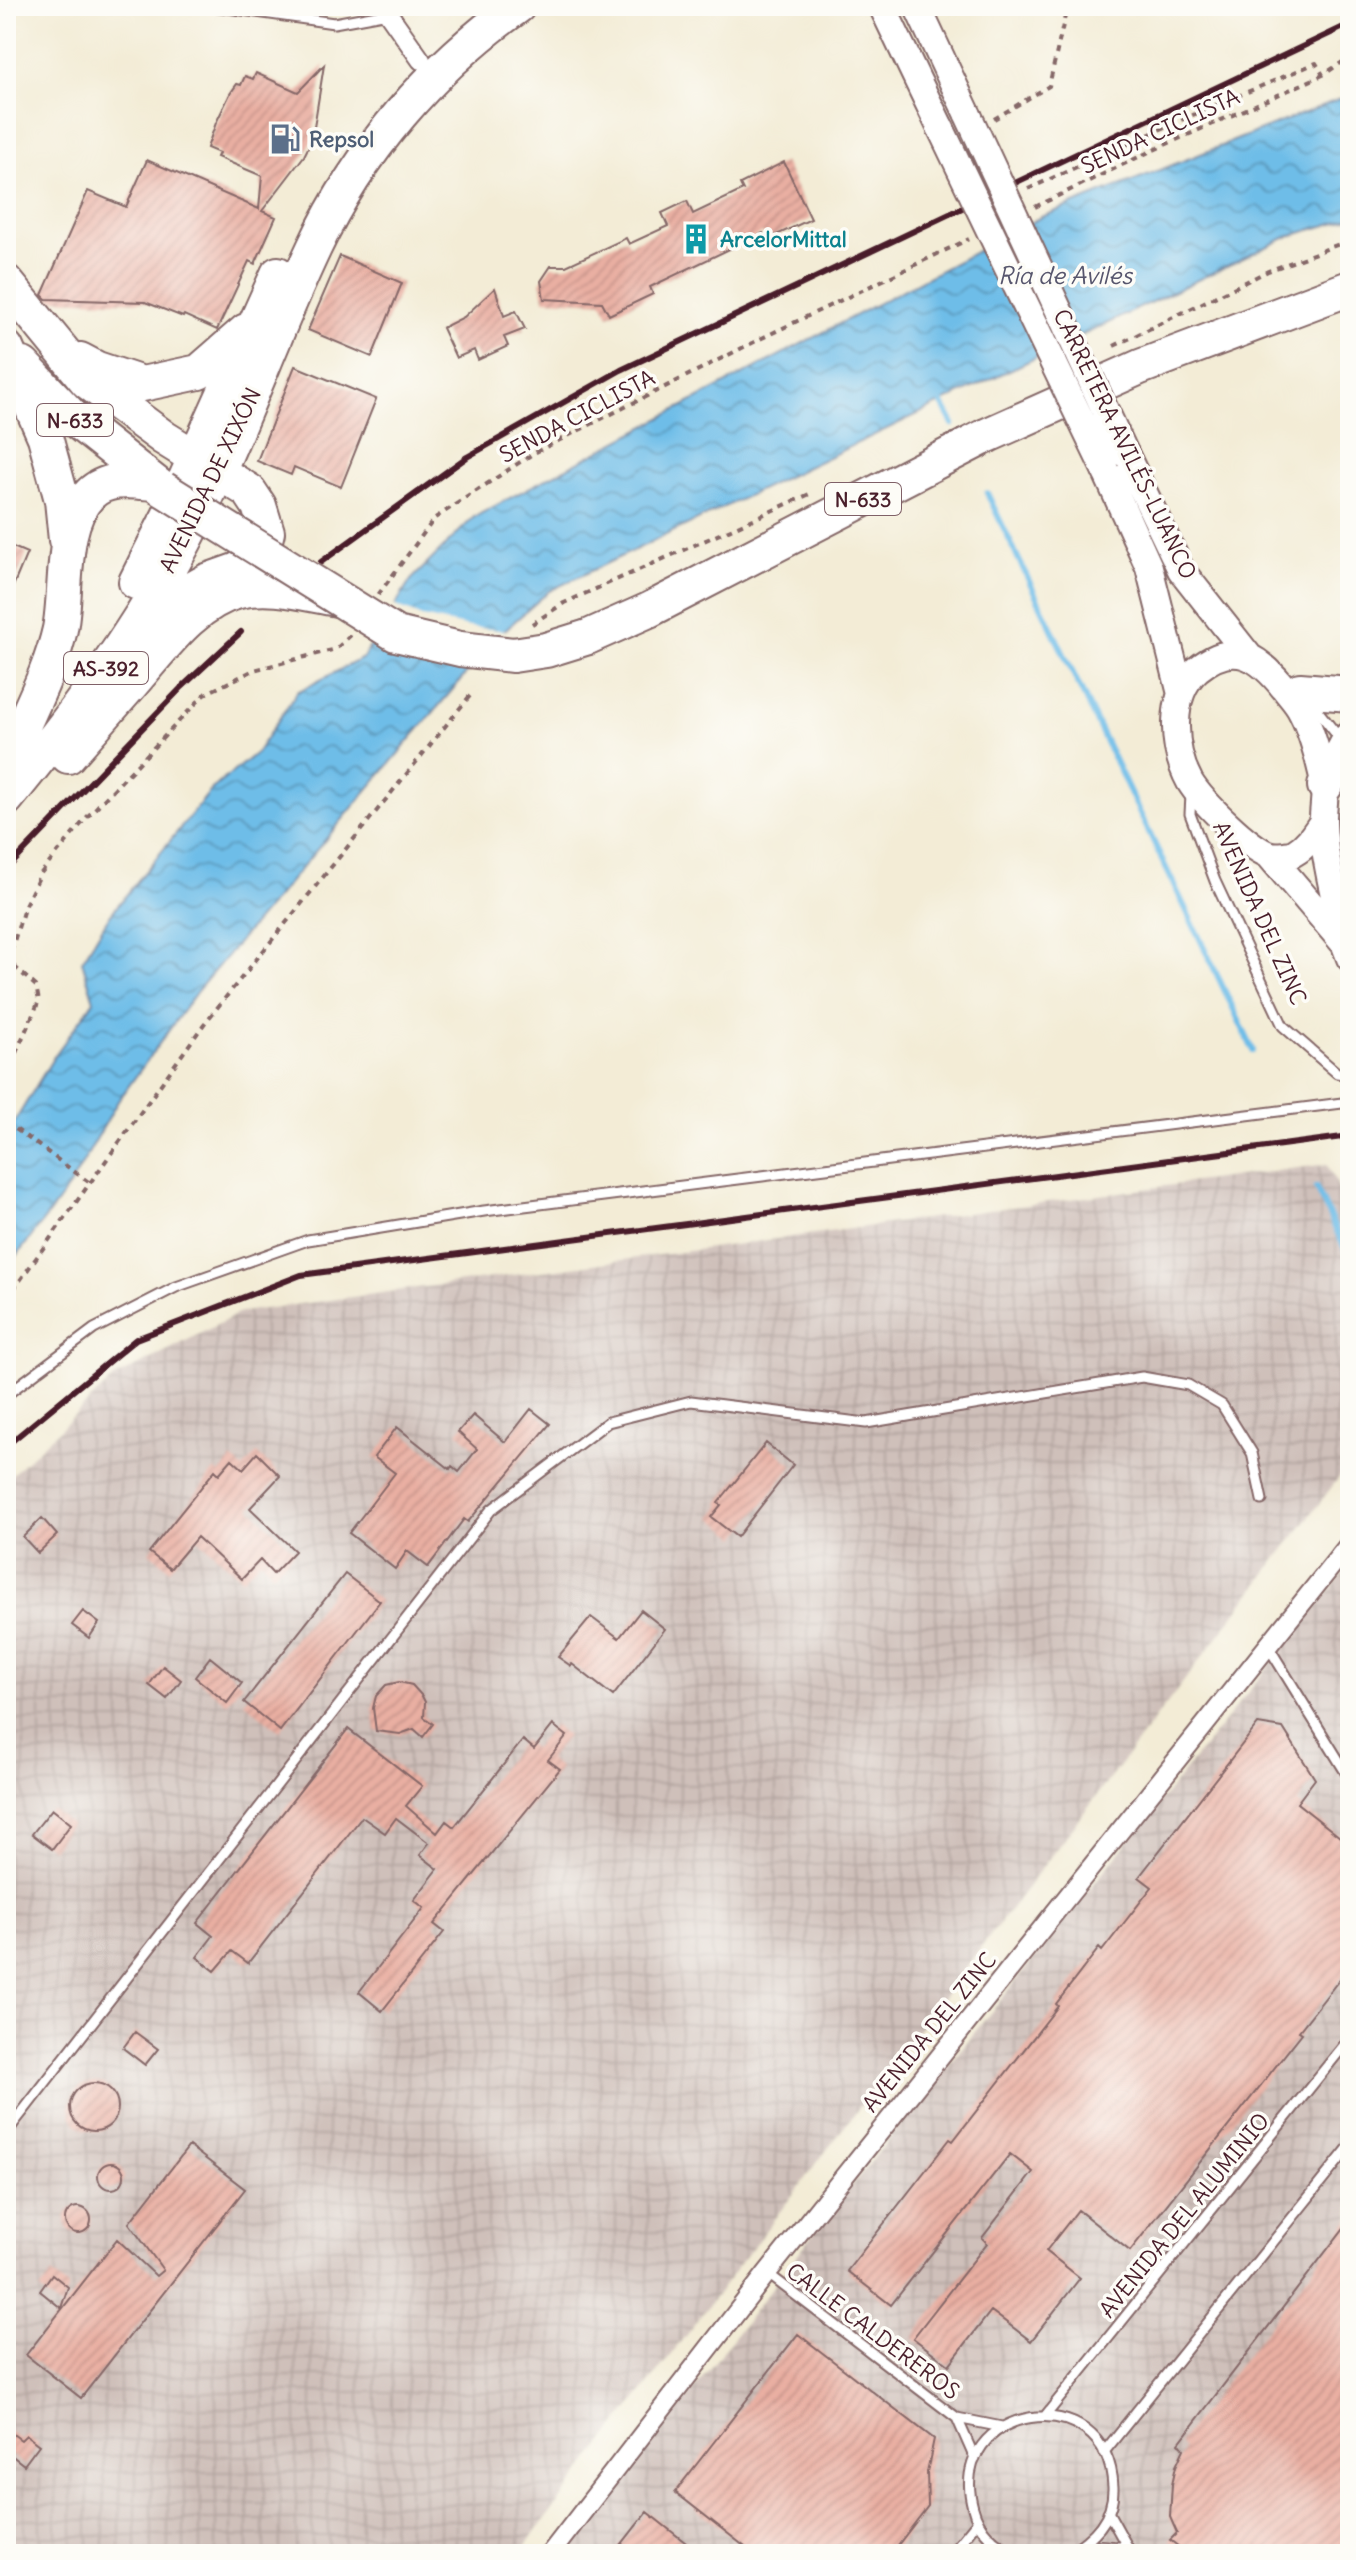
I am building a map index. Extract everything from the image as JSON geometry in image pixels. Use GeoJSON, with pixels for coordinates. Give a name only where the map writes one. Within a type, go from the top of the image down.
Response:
{"type":"FeatureCollection","features":[{"type":"Feature","properties":{"kind":"highway"},"geometry":{"type":"LineString","coordinates":[[371,132],[421,60],[484,6]]}},
{"type":"Feature","properties":{"kind":"highway"},"geometry":{"type":"LineString","coordinates":[[371,132],[518,6]]}},
{"type":"Feature","properties":{"kind":"highway","name":"AVENIDA DE XIXÓN"},"geometry":{"type":"LineString","coordinates":[[6,799],[72,717],[107,667],[177,554],[256,323],[301,222],[330,172],[371,132]]}},
{"type":"Feature","properties":{"kind":"highway","name":"AVENIDA DE XIXÓN"},"geometry":{"type":"LineString","coordinates":[[6,768],[61,695],[130,593],[206,466],[345,192],[371,132]]}},
{"type":"Feature","properties":{"kind":"highway"},"geometry":{"type":"LineString","coordinates":[[1127,356],[1217,326],[1350,267]]}},
{"type":"Feature","properties":{"kind":"highway"},"geometry":{"type":"LineString","coordinates":[[6,282],[87,381],[206,466],[249,491],[259,506],[267,532],[264,544],[250,561],[238,570],[207,581],[182,595],[107,667]]}},
{"type":"Feature","properties":{"kind":"highway"},"geometry":{"type":"LineString","coordinates":[[1127,356],[1350,288]]}},
{"type":"Feature","properties":{"kind":"highway"},"geometry":{"type":"LineString","coordinates":[[59,348],[97,369],[142,384],[199,372],[256,323]]}},
{"type":"Feature","properties":{"kind":"highway"},"geometry":{"type":"LineString","coordinates":[[6,348],[45,437],[62,500],[68,556]]}},
{"type":"Feature","properties":{"kind":"highway","name":"N-633"},"geometry":{"type":"LineString","coordinates":[[6,348],[74,419],[158,486],[337,599],[396,634],[460,649],[513,655],[546,650],[588,637],[649,610],[988,435],[1127,356]]}},
{"type":"Feature","properties":{"kind":"highway"},"geometry":{"type":"LineString","coordinates":[[6,768],[51,663],[65,600],[75,518],[89,495],[102,484],[116,481],[158,486]]}},
{"type":"Feature","properties":{"kind":"highway"},"geometry":{"type":"LineString","coordinates":[[6,812],[24,800],[64,760],[172,637],[210,604],[240,590],[262,589],[337,599]]}},
{"type":"Feature","properties":{"kind":"highway"},"geometry":{"type":"LineString","coordinates":[[1300,690],[1350,694]]}},
{"type":"Feature","properties":{"kind":"highway"},"geometry":{"type":"LineString","coordinates":[[1325,786],[1349,746]]}},
{"type":"Feature","properties":{"kind":"main road","name":"CARRETERA AVILÉS-LUANCO"},"geometry":{"type":"LineString","coordinates":[[882,6],[1149,567],[1180,690]]}},
{"type":"Feature","properties":{"kind":"main road","name":"CARRETERA AVILÉS-LUANCO"},"geometry":{"type":"LineString","coordinates":[[917,6],[1181,570],[1248,655]]}},
{"type":"Feature","properties":{"kind":"main road"},"geometry":{"type":"LineString","coordinates":[[1230,654],[1248,655],[1270,671],[1301,709],[1314,742],[1325,786],[1323,821],[1326,852],[1348,951],[1269,855],[1241,836],[1216,813],[1191,783],[1179,756],[1176,732],[1180,690],[1195,672],[1213,658],[1230,654]]}},
{"type":"Feature","properties":{"kind":"main road"},"geometry":{"type":"LineString","coordinates":[[1269,855],[1293,854],[1312,838],[1323,821]]}},
{"type":"Feature","properties":{"kind":"street"},"geometry":{"type":"LineString","coordinates":[[390,10],[421,60]]}},
{"type":"Feature","properties":{"kind":"street","name":"AVENIDA DEL ZINC"},"geometry":{"type":"LineString","coordinates":[[550,2554],[767,2273],[1350,1543]]}},
{"type":"Feature","properties":{"kind":"lane"},"geometry":{"type":"LineString","coordinates":[[213,6],[334,23],[390,10]]}},
{"type":"Feature","properties":{"kind":"lane"},"geometry":{"type":"LineString","coordinates":[[1270,671],[1300,690],[1349,746]]}},
{"type":"Feature","properties":{"kind":"lane","name":"AVENIDA DEL ZINC"},"geometry":{"type":"LineString","coordinates":[[1191,783],[1190,814],[1215,881],[1283,1026],[1337,1073],[1350,1075]]}},
{"type":"Feature","properties":{"kind":"lane"},"geometry":{"type":"LineString","coordinates":[[6,1395],[94,1329],[176,1287],[308,1240],[484,1211],[1350,1102]]}},
{"type":"Feature","properties":{"kind":"lane"},"geometry":{"type":"LineString","coordinates":[[6,2133],[491,1510],[608,1422],[691,1401],[866,1423],[1142,1377],[1188,1385],[1222,1405],[1252,1453],[1262,1500]]}},
{"type":"Feature","properties":{"kind":"lane"},"geometry":{"type":"LineString","coordinates":[[1268,1646],[1350,1779]]}},
{"type":"Feature","properties":{"kind":"lane","name":"AVENIDA DEL ALUMINIO"},"geometry":{"type":"LineString","coordinates":[[1046,2415],[1350,2038]]}},
{"type":"Feature","properties":{"kind":"lane"},"geometry":{"type":"LineString","coordinates":[[1104,2452],[1350,2146]]}},
{"type":"Feature","properties":{"kind":"lane","name":"CALLE CALDEREROS"},"geometry":{"type":"LineString","coordinates":[[767,2273],[957,2418]]}},
{"type":"Feature","properties":{"kind":"lane"},"geometry":{"type":"LineString","coordinates":[[1018,2554],[988,2535],[977,2522],[970,2497],[970,2478],[975,2459],[985,2442],[1002,2427],[1023,2417],[1046,2415],[1069,2420],[1090,2433],[1104,2452],[1112,2471],[1113,2492],[1108,2512],[1098,2531],[1066,2554]]}},
{"type":"Feature","properties":{"kind":"lane"},"geometry":{"type":"LineString","coordinates":[[957,2418],[1002,2427]]}},
{"type":"Feature","properties":{"kind":"lane"},"geometry":{"type":"LineString","coordinates":[[957,2418],[975,2459]]}},
{"type":"Feature","properties":{"kind":"lane"},"geometry":{"type":"LineString","coordinates":[[1108,2512],[1132,2551]]}},
{"type":"Feature","properties":{"kind":"lane"},"geometry":{"type":"LineString","coordinates":[[951,2554],[977,2522]]}},
{"type":"Feature","properties":{"kind":"lane"},"geometry":{"type":"LineString","coordinates":[[1084,2544],[1132,2551]]}},
{"type":"Feature","properties":{"kind":"path"},"geometry":{"type":"LineString","coordinates":[[994,119],[1049,86],[1065,16]]}},
{"type":"Feature","properties":{"kind":"path","name":"SENDA CICLISTA"},"geometry":{"type":"LineString","coordinates":[[1034,207],[1323,75],[1350,57]]}},
{"type":"Feature","properties":{"kind":"path"},"geometry":{"type":"LineString","coordinates":[[1007,199],[1316,63],[1323,75]]}},
{"type":"Feature","properties":{"kind":"path","name":"SENDA CICLISTA"},"geometry":{"type":"LineString","coordinates":[[372,604],[435,518],[534,453],[762,338],[977,235]]}},
{"type":"Feature","properties":{"kind":"path"},"geometry":{"type":"LineString","coordinates":[[1127,356],[1268,271],[1350,240]]}},
{"type":"Feature","properties":{"kind":"path"},"geometry":{"type":"LineString","coordinates":[[532,624],[564,603],[824,488]]}},
{"type":"Feature","properties":{"kind":"path"},"geometry":{"type":"LineString","coordinates":[[6,1075],[39,1001],[36,986],[7,963],[25,905],[41,873],[87,817],[205,694],[254,670],[336,649],[358,625]]}},
{"type":"Feature","properties":{"kind":"path"},"geometry":{"type":"LineString","coordinates":[[6,1300],[204,1024],[473,692]]}},
{"type":"Feature","properties":{"kind":"path"},"geometry":{"type":"LineString","coordinates":[[6,1122],[90,1183]]}},
{"type":"Feature","properties":{"kind":"shaded area"},"geometry":{"type":"Polygon","coordinates":[[[1327,1164],[1350,1212],[1350,1463],[519,2554],[6,2554],[6,1480],[114,1378],[242,1312],[1327,1164]]]}},
{"type":"Feature","properties":{"kind":"shaded area"},"geometry":{"type":"Polygon","coordinates":[[[1350,1565],[1350,2554],[567,2554],[828,2215],[1350,1565]]]}},
{"type":"Feature","properties":{"kind":"water","name":"Ría de Avilés"},"geometry":{"type":"Polygon","coordinates":[[[1350,95],[1350,218],[1287,237],[549,591],[498,636],[197,991],[118,1101],[69,1187],[6,1270],[6,1136],[55,1055],[94,1001],[82,961],[110,915],[212,789],[257,752],[297,692],[363,658],[411,580],[474,517],[1041,217],[1350,95]]]}},
{"type":"Feature","properties":{"kind":"pier"},"geometry":{"type":"Polygon","coordinates":[[[391,604],[422,617],[469,627],[510,631],[501,639],[371,637],[391,604]]]}},
{"type":"Feature","properties":{"kind":"building"},"geometry":{"type":"Polygon","coordinates":[[[324,65],[312,140],[304,156],[262,211],[276,217],[255,264],[249,261],[217,330],[145,302],[46,299],[42,295],[88,191],[126,207],[147,160],[259,209],[262,176],[217,157],[219,153],[207,148],[216,123],[230,94],[237,84],[241,85],[245,76],[253,79],[256,73],[298,92],[324,65]]]}},
{"type":"Feature","properties":{"kind":"building","name":"ArcelorMittal"},"geometry":{"type":"Polygon","coordinates":[[[784,162],[811,219],[766,240],[763,233],[650,287],[653,294],[609,315],[602,302],[544,299],[541,281],[551,266],[566,266],[626,238],[629,244],[668,226],[662,213],[687,201],[693,214],[743,190],[740,184],[784,162]]]}},
{"type":"Feature","properties":{"kind":"building"},"geometry":{"type":"Polygon","coordinates":[[[340,256],[402,283],[372,357],[308,330],[340,256]]]}},
{"type":"Feature","properties":{"kind":"building"},"geometry":{"type":"Polygon","coordinates":[[[495,288],[504,316],[516,311],[525,329],[504,337],[508,346],[478,360],[474,350],[456,358],[442,328],[464,317],[495,288]]]}},
{"type":"Feature","properties":{"kind":"building"},"geometry":{"type":"Polygon","coordinates":[[[295,366],[376,399],[341,487],[294,467],[291,475],[257,461],[295,366]]]}},
{"type":"Feature","properties":{"kind":"building"},"geometry":{"type":"Polygon","coordinates":[[[6,544],[27,553],[6,603],[6,544]]]}},
{"type":"Feature","properties":{"kind":"building"},"geometry":{"type":"Polygon","coordinates":[[[531,1409],[550,1424],[468,1522],[464,1519],[428,1567],[407,1551],[395,1569],[349,1533],[395,1473],[374,1457],[397,1427],[450,1469],[452,1466],[459,1472],[477,1449],[458,1432],[473,1415],[505,1442],[531,1409]]]}},
{"type":"Feature","properties":{"kind":"building"},"geometry":{"type":"Polygon","coordinates":[[[766,1443],[793,1465],[737,1537],[711,1517],[721,1505],[718,1503],[766,1443]]]}},
{"type":"Feature","properties":{"kind":"building"},"geometry":{"type":"Polygon","coordinates":[[[257,1453],[280,1476],[250,1508],[295,1551],[273,1574],[260,1560],[242,1579],[197,1537],[170,1569],[149,1552],[215,1470],[219,1474],[232,1459],[243,1469],[257,1453]]]}},
{"type":"Feature","properties":{"kind":"building"},"geometry":{"type":"Polygon","coordinates":[[[42,1518],[57,1535],[38,1553],[23,1537],[42,1518]]]}},
{"type":"Feature","properties":{"kind":"building"},"geometry":{"type":"Polygon","coordinates":[[[345,1574],[380,1601],[280,1731],[244,1702],[345,1574]]]}},
{"type":"Feature","properties":{"kind":"building"},"geometry":{"type":"Polygon","coordinates":[[[641,1610],[665,1629],[613,1696],[558,1657],[591,1617],[619,1638],[641,1610]]]}},
{"type":"Feature","properties":{"kind":"building"},"geometry":{"type":"Polygon","coordinates":[[[83,1611],[99,1623],[89,1638],[72,1625],[83,1611]]]}},
{"type":"Feature","properties":{"kind":"building"},"geometry":{"type":"Polygon","coordinates":[[[210,1657],[242,1683],[227,1703],[195,1677],[210,1657]]]}},
{"type":"Feature","properties":{"kind":"building"},"geometry":{"type":"Polygon","coordinates":[[[163,1666],[181,1680],[167,1699],[149,1685],[163,1666]]]}},
{"type":"Feature","properties":{"kind":"building"},"geometry":{"type":"Polygon","coordinates":[[[399,1682],[412,1685],[425,1702],[424,1717],[433,1724],[423,1737],[414,1729],[400,1734],[376,1731],[373,1708],[376,1696],[386,1685],[399,1682]]]}},
{"type":"Feature","properties":{"kind":"building"},"geometry":{"type":"Polygon","coordinates":[[[1258,1724],[1283,1728],[1315,1779],[1297,1803],[1350,1845],[1350,1966],[1299,2031],[1302,2033],[1130,2251],[1078,2210],[1046,2251],[1080,2278],[1031,2341],[991,2311],[949,2365],[913,2338],[987,2243],[982,2238],[1033,2172],[1010,2154],[891,2305],[847,2271],[950,2139],[953,2141],[1099,1948],[1102,1951],[1152,1887],[1139,1877],[1258,1724]]]}},
{"type":"Feature","properties":{"kind":"building"},"geometry":{"type":"Polygon","coordinates":[[[553,1725],[567,1736],[548,1760],[560,1769],[434,1924],[444,1932],[382,2011],[359,1992],[424,1908],[414,1900],[438,1869],[420,1855],[429,1843],[396,1818],[385,1833],[362,1817],[248,1963],[232,1951],[215,1971],[197,1957],[213,1936],[197,1923],[348,1729],[422,1786],[406,1806],[437,1833],[446,1821],[454,1827],[523,1740],[534,1749],[553,1725]]]}},
{"type":"Feature","properties":{"kind":"building"},"geometry":{"type":"Polygon","coordinates":[[[52,1809],[71,1824],[52,1849],[32,1834],[52,1809]]]}},
{"type":"Feature","properties":{"kind":"building"},"geometry":{"type":"Polygon","coordinates":[[[135,2032],[158,2049],[145,2065],[123,2048],[135,2032]]]}},
{"type":"Feature","properties":{"kind":"building"},"geometry":{"type":"Polygon","coordinates":[[[94,2083],[111,2090],[118,2107],[111,2124],[94,2131],[77,2124],[70,2107],[77,2090],[94,2083]]]}},
{"type":"Feature","properties":{"kind":"building"},"geometry":{"type":"Polygon","coordinates":[[[189,2146],[245,2189],[81,2398],[26,2355],[117,2239],[156,2276],[163,2270],[129,2223],[189,2146]]]}},
{"type":"Feature","properties":{"kind":"building"},"geometry":{"type":"Polygon","coordinates":[[[111,2163],[120,2167],[124,2176],[120,2185],[111,2189],[102,2185],[98,2176],[102,2167],[111,2163]]]}},
{"type":"Feature","properties":{"kind":"building"},"geometry":{"type":"Polygon","coordinates":[[[78,2207],[87,2211],[91,2220],[87,2229],[78,2233],[69,2229],[65,2220],[69,2211],[78,2207]]]}},
{"type":"Feature","properties":{"kind":"building"},"geometry":{"type":"Polygon","coordinates":[[[1350,2220],[1350,2554],[1188,2554],[1170,2540],[1177,2533],[1170,2517],[1172,2484],[1184,2449],[1179,2443],[1350,2220]]]}},
{"type":"Feature","properties":{"kind":"building"},"geometry":{"type":"Polygon","coordinates":[[[52,2274],[68,2287],[61,2308],[40,2291],[52,2274]]]}},
{"type":"Feature","properties":{"kind":"building"},"geometry":{"type":"Polygon","coordinates":[[[798,2334],[934,2439],[927,2472],[928,2506],[891,2554],[754,2554],[675,2492],[798,2334]]]}},
{"type":"Feature","properties":{"kind":"building"},"geometry":{"type":"Polygon","coordinates":[[[6,2429],[21,2440],[26,2435],[39,2445],[24,2465],[6,2451],[6,2429]]]}},
{"type":"Feature","properties":{"kind":"building"},"geometry":{"type":"Polygon","coordinates":[[[647,2512],[700,2554],[614,2554],[647,2512]]]}},
{"type":"Feature","properties":{"kind":"waterway"},"geometry":{"type":"LineString","coordinates":[[942,404],[953,424]]}},
{"type":"Feature","properties":{"kind":"waterway"},"geometry":{"type":"LineString","coordinates":[[987,493],[1253,1050]]}},
{"type":"Feature","properties":{"kind":"waterway"},"geometry":{"type":"LineString","coordinates":[[1316,1188],[1350,1259]]}},
{"type":"Feature","properties":{"kind":"railway"},"geometry":{"type":"LineString","coordinates":[[321,562],[467,457],[621,370],[1350,24]]}},
{"type":"Feature","properties":{"kind":"railway"},"geometry":{"type":"LineString","coordinates":[[6,870],[182,687],[241,632]]}},
{"type":"Feature","properties":{"kind":"railway"},"geometry":{"type":"LineString","coordinates":[[6,1446],[136,1339],[301,1275],[1350,1136]]}},
{"type":"Feature","properties":{"kind":"place","name":"Repsol"},"geometry":{"type":"Point","coordinates":[285,139]}},
{"type":"Feature","properties":{"kind":"place","name":"ArcelorMittal"},"geometry":{"type":"Point","coordinates":[696,239]}}]}
